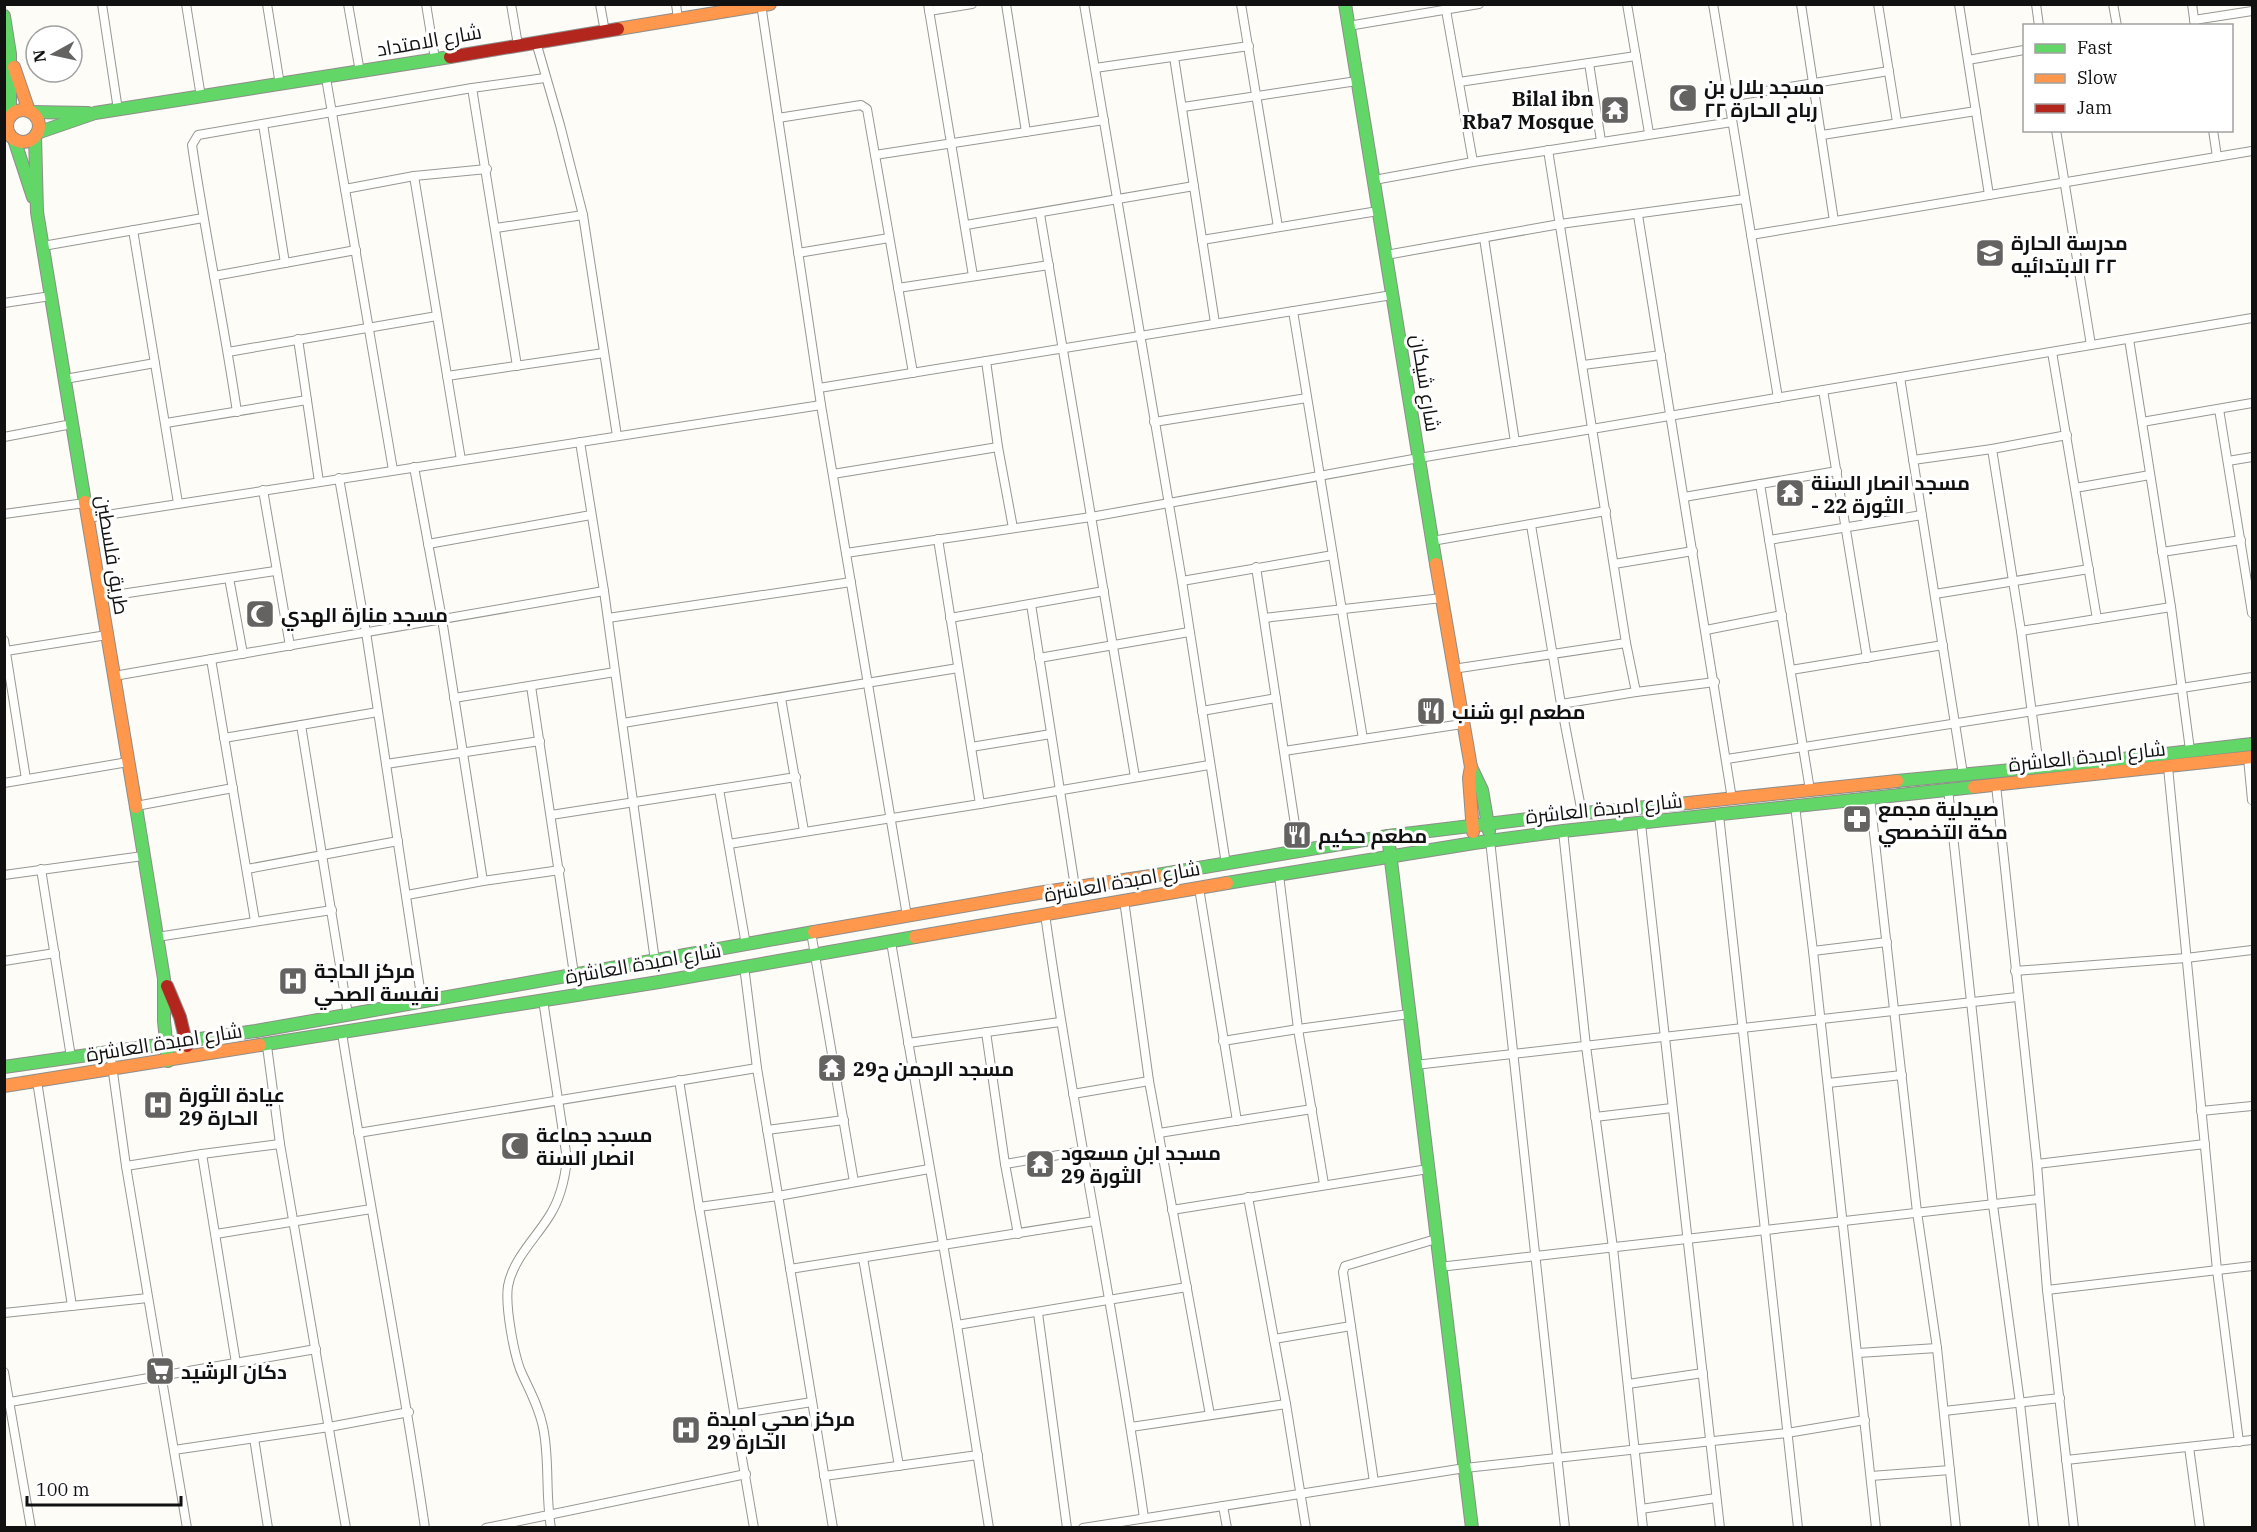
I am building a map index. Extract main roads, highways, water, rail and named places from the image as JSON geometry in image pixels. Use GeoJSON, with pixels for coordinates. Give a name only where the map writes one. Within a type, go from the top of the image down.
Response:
{"type":"FeatureCollection","features":[{"type":"Feature","properties":{"kind":"main road","name":"شارع شيكان"},"geometry":{"type":"LineString","coordinates":[[1345,4],[1462,724],[1472,766],[1480,783],[1490,840]]}},
{"type":"Feature","properties":{"kind":"main road","name":"شارع الامتداد"},"geometry":{"type":"LineString","coordinates":[[30,111],[95,113],[118,110],[764,5]]}},
{"type":"Feature","properties":{"kind":"main road"},"geometry":{"type":"LineString","coordinates":[[4,16],[10,54],[30,111],[38,121],[36,134],[25,142],[10,139]]}},
{"type":"Feature","properties":{"kind":"main road"},"geometry":{"type":"LineString","coordinates":[[10,54],[7,128],[26,171],[37,212]]}},
{"type":"Feature","properties":{"kind":"main road"},"geometry":{"type":"LineString","coordinates":[[8,118],[21,110],[30,111]]}},
{"type":"Feature","properties":{"kind":"main road","name":"شارع الامتداد"},"geometry":{"type":"LineString","coordinates":[[36,134],[95,113]]}},
{"type":"Feature","properties":{"kind":"main road","name":"طريق فلسطين"},"geometry":{"type":"LineString","coordinates":[[36,134],[37,212],[164,979],[168,1061]]}},
{"type":"Feature","properties":{"kind":"main road","name":"شارع امبدة العاشرة"},"geometry":{"type":"LineString","coordinates":[[4,1068],[348,1015],[811,932],[1388,836],[1582,813],[2106,761],[2253,744]]}},
{"type":"Feature","properties":{"kind":"main road","name":"شارع امبدة العاشرة"},"geometry":{"type":"LineString","coordinates":[[4,1086],[659,982],[1124,900],[1490,840],[2250,757]]}},
{"type":"Feature","properties":{"kind":"main road"},"geometry":{"type":"LineString","coordinates":[[2106,761],[2107,774]]}},
{"type":"Feature","properties":{"kind":"main road","name":"شارع شيكان"},"geometry":{"type":"LineString","coordinates":[[1472,766],[1469,778],[1474,843]]}},
{"type":"Feature","properties":{"kind":"main road"},"geometry":{"type":"LineString","coordinates":[[1388,836],[1472,1527]]}},
{"type":"Feature","properties":{"kind":"main road"},"geometry":{"type":"LineString","coordinates":[[1096,885],[1099,905]]}},
{"type":"Feature","properties":{"kind":"main road","name":"طريق فلسطين"},"geometry":{"type":"LineString","coordinates":[[164,979],[180,1017],[188,1058]]}},
{"type":"Feature","properties":{"kind":"place","name":"مسجد بلال بن رباح الحارة ٢٢"},"geometry":{"type":"Point","coordinates":[1683,98]}},
{"type":"Feature","properties":{"kind":"place","name":"Bilal ibn Rba7 Mosque"},"geometry":{"type":"Point","coordinates":[1615,110]}},
{"type":"Feature","properties":{"kind":"place","name":"مدرسة الحارة ٢٢ الابتدائيه"},"geometry":{"type":"Point","coordinates":[1990,253]}},
{"type":"Feature","properties":{"kind":"place","name":"مسجد انصار السنة - الثورة 22"},"geometry":{"type":"Point","coordinates":[1790,493]}},
{"type":"Feature","properties":{"kind":"place","name":"مسجد منارة الهدي"},"geometry":{"type":"Point","coordinates":[260,614]}},
{"type":"Feature","properties":{"kind":"place","name":"مطعم ابو شنب"},"geometry":{"type":"Point","coordinates":[1431,711]}},
{"type":"Feature","properties":{"kind":"place","name":"صيدلية مجمع مكة التخصصي"},"geometry":{"type":"Point","coordinates":[1857,819]}},
{"type":"Feature","properties":{"kind":"place","name":"مطعم حكيم"},"geometry":{"type":"Point","coordinates":[1297,835]}},
{"type":"Feature","properties":{"kind":"place","name":"مركز الحاجة نفيسة الصحي"},"geometry":{"type":"Point","coordinates":[293,981]}},
{"type":"Feature","properties":{"kind":"place","name":"مسجد الرحمن ح29"},"geometry":{"type":"Point","coordinates":[832,1068]}},
{"type":"Feature","properties":{"kind":"place","name":"عيادة الثورة الحارة 29"},"geometry":{"type":"Point","coordinates":[158,1105]}},
{"type":"Feature","properties":{"kind":"place","name":"مسجد جماعة انصار السنة"},"geometry":{"type":"Point","coordinates":[515,1146]}},
{"type":"Feature","properties":{"kind":"place","name":"مسجد ابن مسعود الثورة 29"},"geometry":{"type":"Point","coordinates":[1040,1164]}},
{"type":"Feature","properties":{"kind":"place","name":"دكان الرشيد"},"geometry":{"type":"Point","coordinates":[160,1371]}},
{"type":"Feature","properties":{"kind":"place","name":"مركز صحي امبدة الحارة 29"},"geometry":{"type":"Point","coordinates":[686,1430]}}]}
